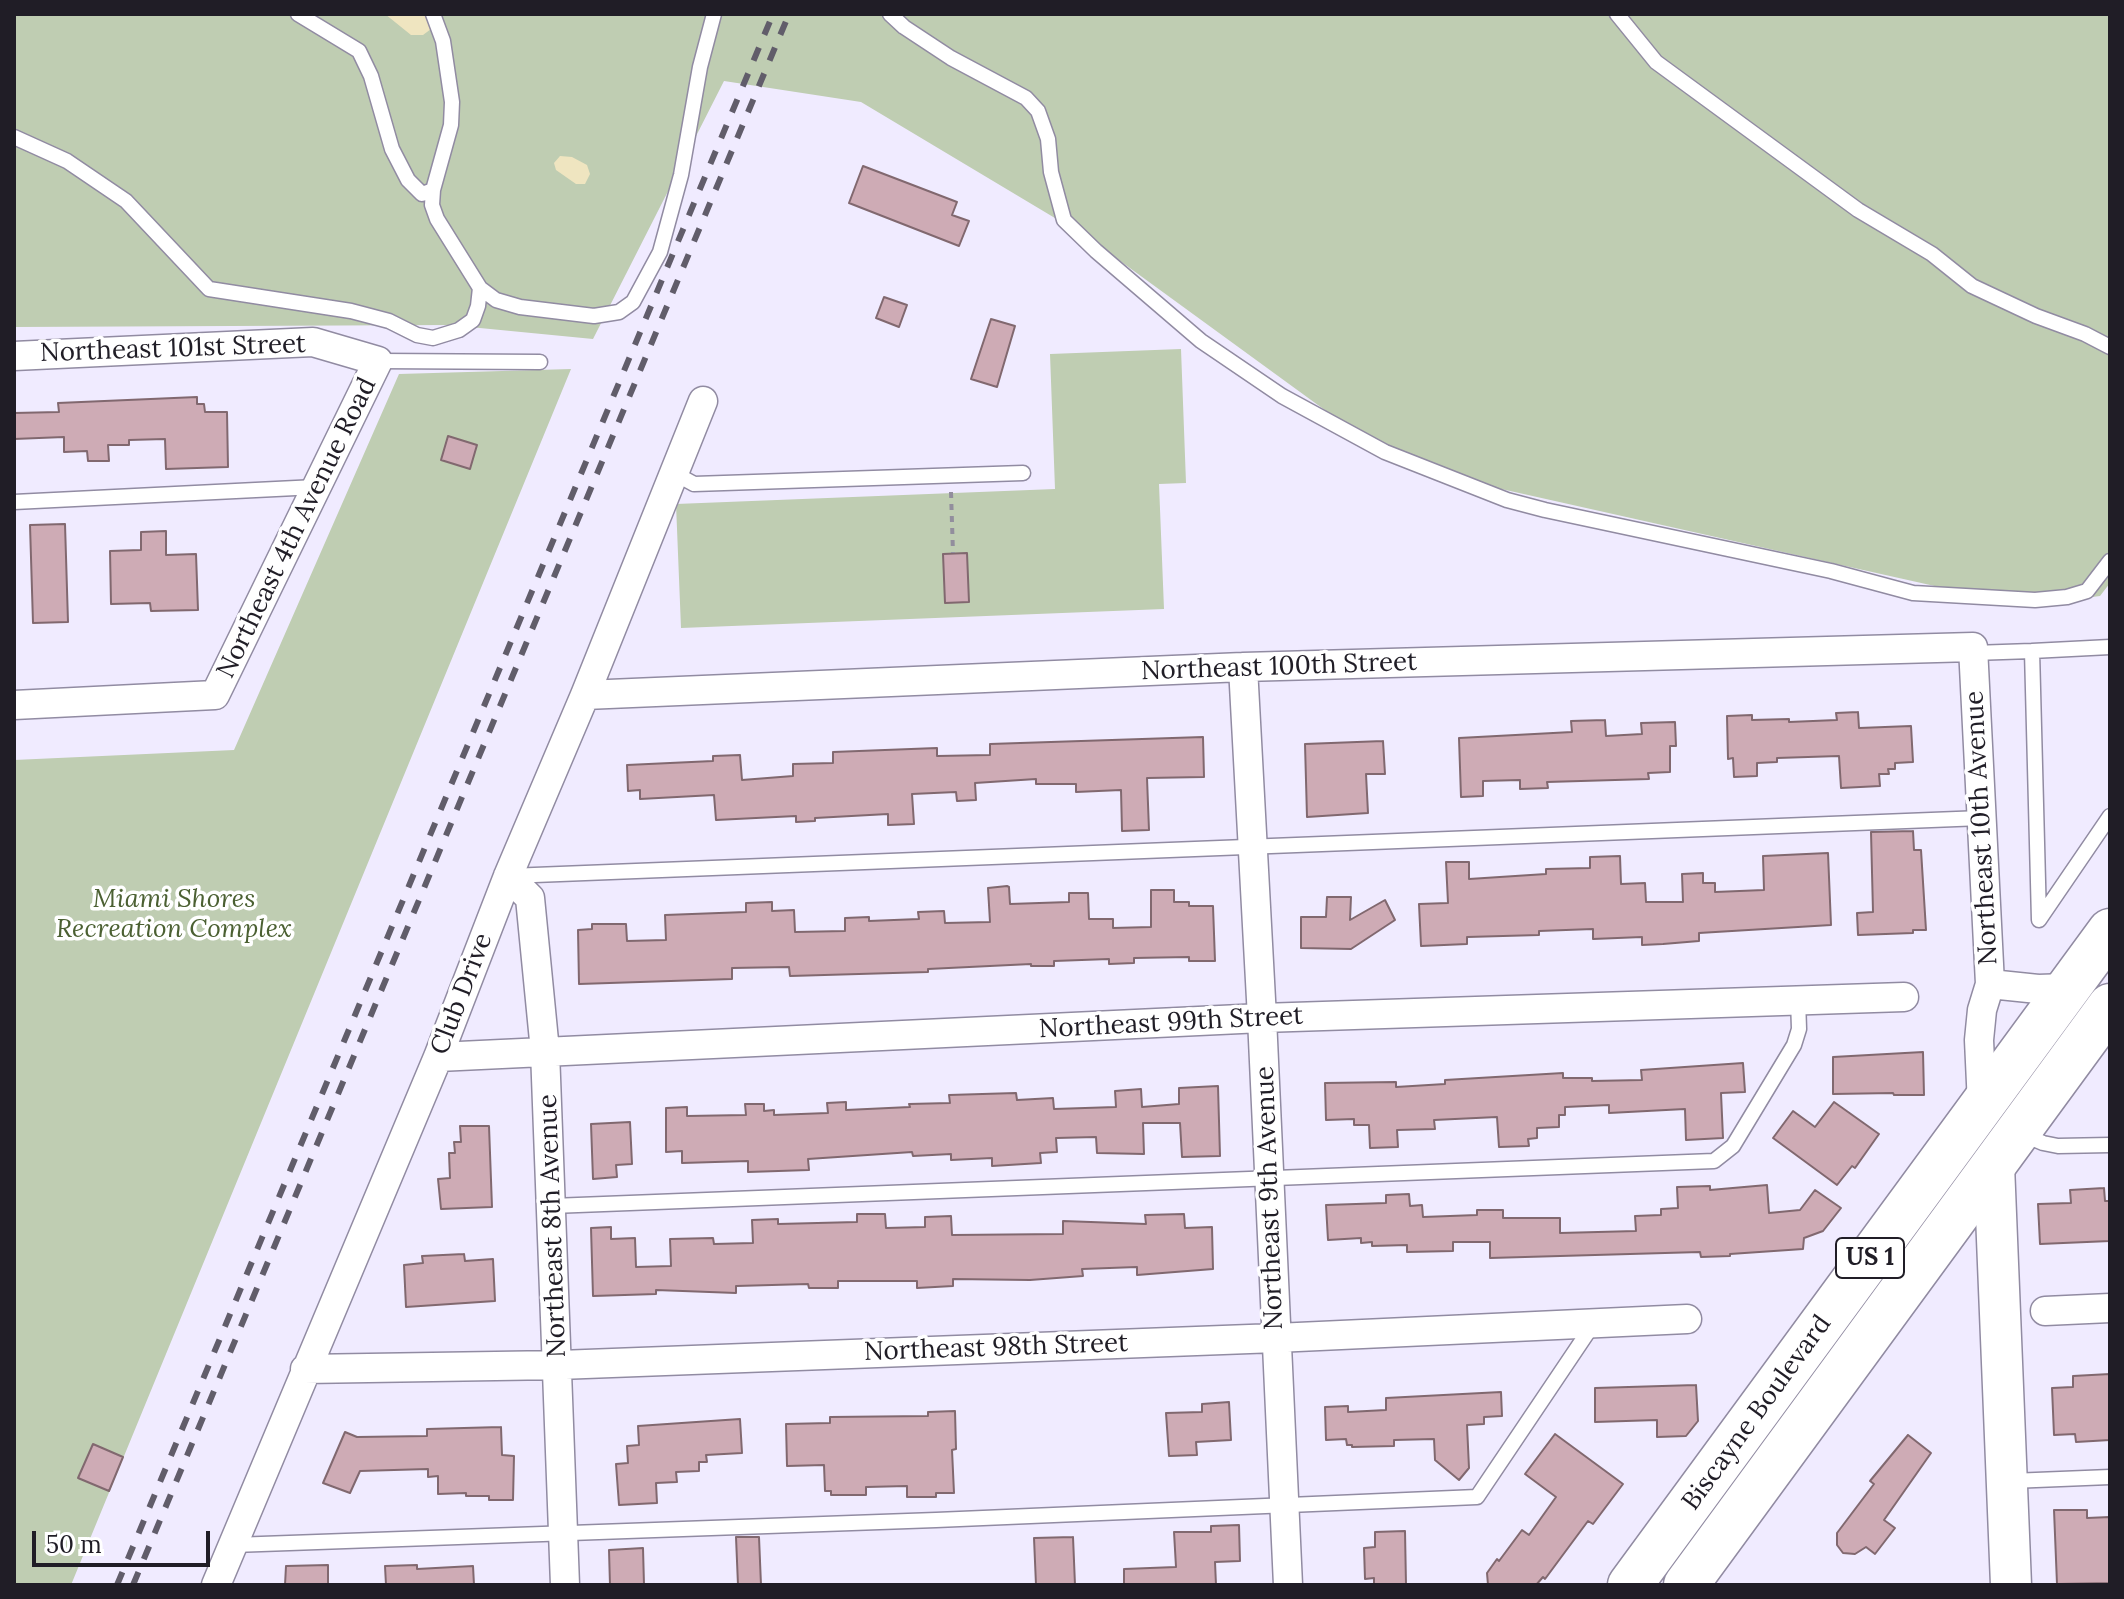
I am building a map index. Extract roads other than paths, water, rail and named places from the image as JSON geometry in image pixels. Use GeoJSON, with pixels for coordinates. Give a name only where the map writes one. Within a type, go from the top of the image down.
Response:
{"type":"FeatureCollection","features":[{"type":"Feature","properties":{"kind":"main road","name":"Biscayne Boulevard"},"geometry":{"type":"LineString","coordinates":[[1630,1585],[2110,931]]}},
{"type":"Feature","properties":{"kind":"main road","name":"Biscayne Boulevard"},"geometry":{"type":"LineString","coordinates":[[1686,1585],[2110,1006]]}},
{"type":"Feature","properties":{"kind":"street","name":"Northeast 101st Street"},"geometry":{"type":"LineString","coordinates":[[14,356],[313,342],[378,361]]}},
{"type":"Feature","properties":{"kind":"street","name":"Northeast 4th Avenue Road"},"geometry":{"type":"LineString","coordinates":[[14,705],[215,695],[378,361]]}},
{"type":"Feature","properties":{"kind":"street","name":"Club Drive"},"geometry":{"type":"LineString","coordinates":[[216,1585],[438,1057],[508,876],[585,695],[703,401]]}},
{"type":"Feature","properties":{"kind":"street","name":"Northeast 100th Street"},"geometry":{"type":"LineString","coordinates":[[585,695],[1243,667],[1973,650]]}},
{"type":"Feature","properties":{"kind":"street","name":"Northeast 10th Avenue"},"geometry":{"type":"LineString","coordinates":[[1973,650],[1990,984],[1982,1010],[1979,1040],[1982,1105]]}},
{"type":"Feature","properties":{"kind":"street","name":"Northeast 9th Avenue"},"geometry":{"type":"LineString","coordinates":[[1243,667],[1288,1585]]}},
{"type":"Feature","properties":{"kind":"street","name":"Northeast 8th Avenue"},"geometry":{"type":"LineString","coordinates":[[508,876],[530,898],[545,1051],[565,1585]]}},
{"type":"Feature","properties":{"kind":"street"},"geometry":{"type":"LineString","coordinates":[[1990,984],[2038,989],[2067,988]]}},
{"type":"Feature","properties":{"kind":"street","name":"Northeast 99th Street"},"geometry":{"type":"LineString","coordinates":[[438,1057],[1262,1018],[1904,997]]}},
{"type":"Feature","properties":{"kind":"street"},"geometry":{"type":"LineString","coordinates":[[2006,1148],[2006,1482],[2011,1585]]}},
{"type":"Feature","properties":{"kind":"street"},"geometry":{"type":"LineString","coordinates":[[2045,1311],[2110,1308]]}},
{"type":"Feature","properties":{"kind":"street","name":"Northeast 98th Street"},"geometry":{"type":"LineString","coordinates":[[305,1369],[559,1365],[1687,1319]]}},
{"type":"Feature","properties":{"kind":"lane"},"geometry":{"type":"LineString","coordinates":[[298,14],[359,51],[371,76],[392,149],[408,180],[422,194],[433,190]]}},
{"type":"Feature","properties":{"kind":"lane"},"geometry":{"type":"LineString","coordinates":[[433,14],[443,41],[452,102],[451,125],[433,190],[432,205],[437,219],[480,288],[496,300],[520,307],[594,316],[619,312],[633,302],[660,252],[681,175],[700,67],[714,14]]}},
{"type":"Feature","properties":{"kind":"lane"},"geometry":{"type":"LineString","coordinates":[[890,14],[951,58],[1026,98],[1038,111],[1048,139],[1051,172],[1064,220],[1096,251],[1201,341],[1282,396],[1385,452],[1507,500],[1831,571],[1913,593],[2035,600],[2067,597],[2087,591],[2110,561]]}},
{"type":"Feature","properties":{"kind":"lane"},"geometry":{"type":"LineString","coordinates":[[1617,14],[1656,62],[1858,210],[1932,254],[1969,284],[2110,347]]}},
{"type":"Feature","properties":{"kind":"lane"},"geometry":{"type":"LineString","coordinates":[[14,137],[67,161],[126,201],[209,289],[351,311],[433,338],[459,330],[473,320],[480,288]]}},
{"type":"Feature","properties":{"kind":"lane"},"geometry":{"type":"LineString","coordinates":[[378,361],[540,362]]}},
{"type":"Feature","properties":{"kind":"lane"},"geometry":{"type":"LineString","coordinates":[[674,473],[694,484],[1023,473]]}},
{"type":"Feature","properties":{"kind":"lane"},"geometry":{"type":"LineString","coordinates":[[14,502],[316,487]]}},
{"type":"Feature","properties":{"kind":"lane"},"geometry":{"type":"LineString","coordinates":[[1973,650],[2110,647]]}},
{"type":"Feature","properties":{"kind":"lane"},"geometry":{"type":"LineString","coordinates":[[2032,651],[2039,920],[2110,816]]}},
{"type":"Feature","properties":{"kind":"lane"},"geometry":{"type":"LineString","coordinates":[[508,876],[1982,818]]}},
{"type":"Feature","properties":{"kind":"lane"},"geometry":{"type":"LineString","coordinates":[[552,1206],[1714,1161],[1733,1146],[1794,1045],[1799,1029],[1798,999]]}},
{"type":"Feature","properties":{"kind":"lane"},"geometry":{"type":"LineString","coordinates":[[2006,1148],[2043,1143],[2058,1146],[2110,1145]]}},
{"type":"Feature","properties":{"kind":"lane"},"geometry":{"type":"LineString","coordinates":[[233,1545],[1477,1497],[1595,1323]]}},
{"type":"Feature","properties":{"kind":"lane"},"geometry":{"type":"LineString","coordinates":[[2006,1482],[2110,1477]]}},
{"type":"Feature","properties":{"kind":"railway"},"geometry":{"type":"LineString","coordinates":[[117,1585],[773,14]]}},
{"type":"Feature","properties":{"kind":"railway"},"geometry":{"type":"LineString","coordinates":[[133,1585],[789,14]]}},
{"type":"Feature","properties":{"kind":"park label","name":"Miami Shores Recreation Complex"},"geometry":{"type":"Point","coordinates":[174,915]}}]}
